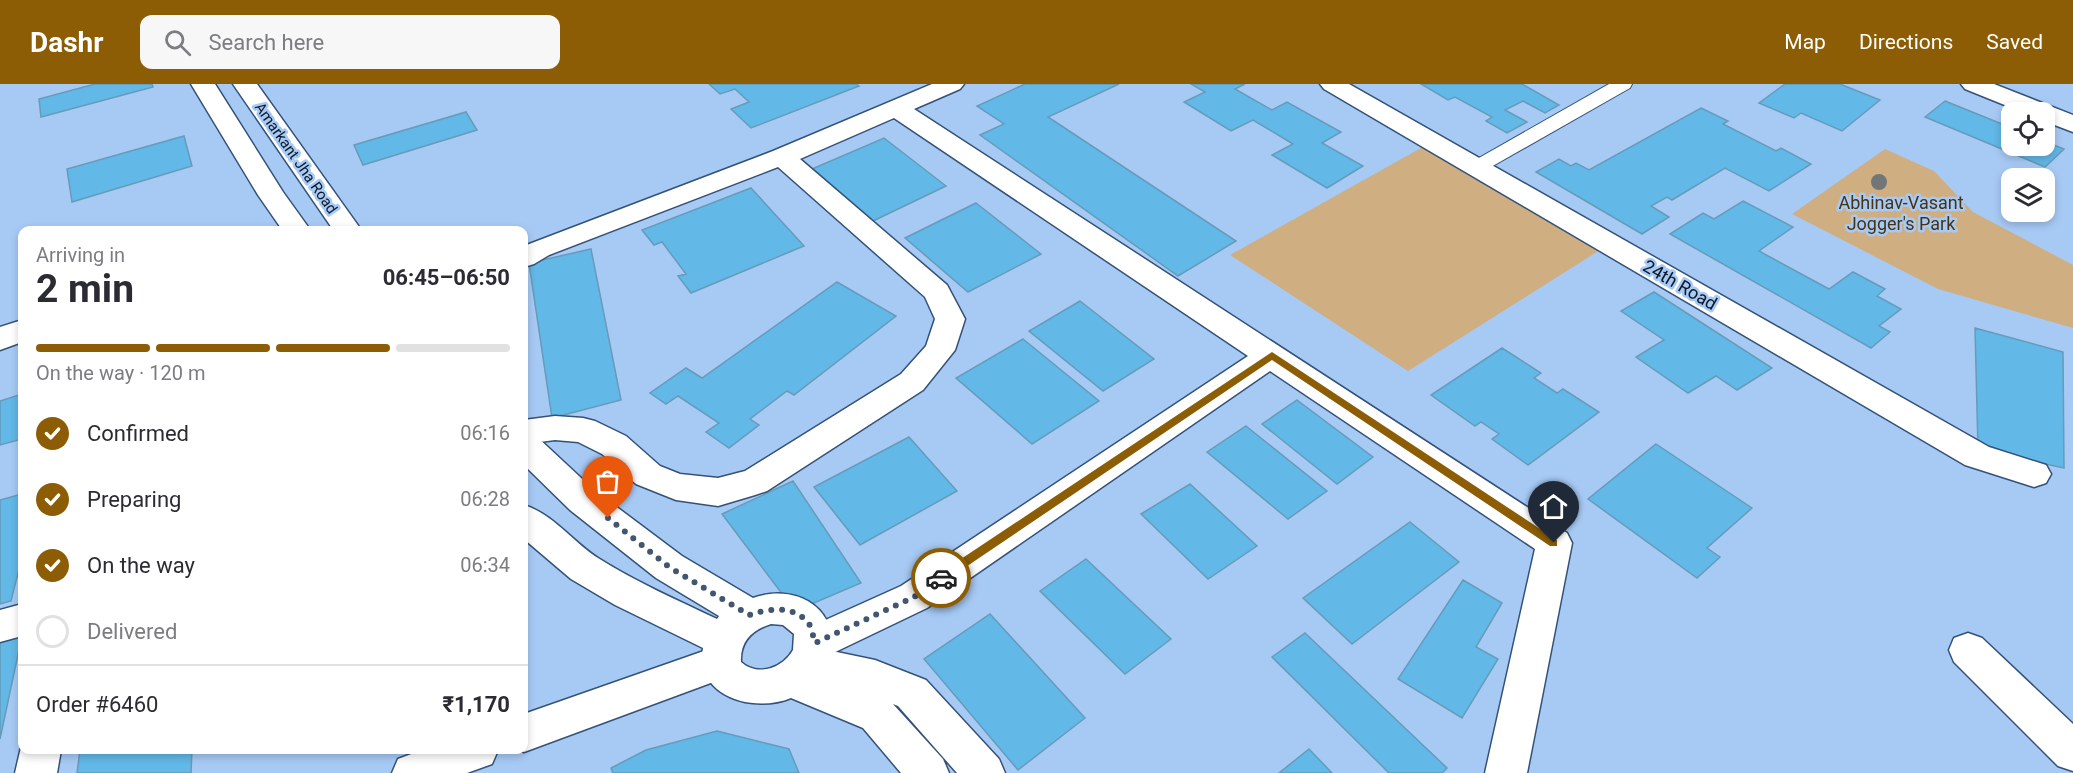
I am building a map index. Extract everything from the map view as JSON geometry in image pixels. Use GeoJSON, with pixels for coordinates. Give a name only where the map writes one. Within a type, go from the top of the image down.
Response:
{"type":"FeatureCollection","features":[{"type":"Feature","properties":{"kind":"street"},"geometry":{"type":"LineString","coordinates":[[202,84],[271,195],[293,226]]}},
{"type":"Feature","properties":{"kind":"street","name":"Amarkant Jha Road"},"geometry":{"type":"LineString","coordinates":[[245,84],[344,226]]}},
{"type":"Feature","properties":{"kind":"street"},"geometry":{"type":"LineString","coordinates":[[528,256],[539,249],[782,157],[952,84]]}},
{"type":"Feature","properties":{"kind":"street","name":"24th Road"},"geometry":{"type":"LineString","coordinates":[[1332,84],[1977,456],[2034,474]]}},
{"type":"Feature","properties":{"kind":"street"},"geometry":{"type":"LineString","coordinates":[[1972,84],[2073,124]]}},
{"type":"Feature","properties":{"kind":"street"},"geometry":{"type":"LineString","coordinates":[[2021,84],[2073,103]]}},
{"type":"Feature","properties":{"kind":"street"},"geometry":{"type":"LineString","coordinates":[[895,108],[1100,246],[1272,355],[1554,543],[1506,773]]}},
{"type":"Feature","properties":{"kind":"street"},"geometry":{"type":"LineString","coordinates":[[528,431],[555,428],[583,430],[614,445],[648,475],[676,487],[718,492],[755,482],[912,382],[940,350],[950,318],[937,291],[782,157]]}},
{"type":"Feature","properties":{"kind":"street"},"geometry":{"type":"LineString","coordinates":[[0,339],[18,332]]}},
{"type":"Feature","properties":{"kind":"street"},"geometry":{"type":"LineString","coordinates":[[528,449],[582,500],[669,567],[731,639],[731,678],[748,688],[770,688],[805,662],[914,597],[1272,355]]}},
{"type":"Feature","properties":{"kind":"street"},"geometry":{"type":"LineString","coordinates":[[528,522],[584,567],[628,594],[731,639]]}},
{"type":"Feature","properties":{"kind":"street"},"geometry":{"type":"LineString","coordinates":[[528,731],[731,639],[771,608],[794,612],[809,624],[805,662]]}},
{"type":"Feature","properties":{"kind":"street"},"geometry":{"type":"LineString","coordinates":[[0,626],[18,621]]}},
{"type":"Feature","properties":{"kind":"street"},"geometry":{"type":"LineString","coordinates":[[1968,650],[2073,752]]}},
{"type":"Feature","properties":{"kind":"street"},"geometry":{"type":"LineString","coordinates":[[805,662],[877,715],[927,773]]}},
{"type":"Feature","properties":{"kind":"street"},"geometry":{"type":"LineString","coordinates":[[805,662],[875,678],[912,693],[984,773]]}},
{"type":"Feature","properties":{"kind":"street"},"geometry":{"type":"LineString","coordinates":[[36,773],[39,754]]}},
{"type":"Feature","properties":{"kind":"street"},"geometry":{"type":"LineString","coordinates":[[413,773],[466,754]]}},
{"type":"Feature","properties":{"kind":"lane"},"geometry":{"type":"LineString","coordinates":[[1476,167],[1623,84]]}},
{"type":"Feature","properties":{"kind":"green space"},"geometry":{"type":"Polygon","coordinates":[[[1428,144],[1600,250],[1408,371],[1230,255],[1428,144]]]}},
{"type":"Feature","properties":{"kind":"green space","name":"Abhinav-Vasant Jogger's Park"},"geometry":{"type":"Polygon","coordinates":[[[1885,149],[1934,171],[1973,212],[2073,265],[2073,328],[1938,289],[1792,214],[1885,149]]]}},
{"type":"Feature","properties":{"kind":"building"},"geometry":{"type":"Polygon","coordinates":[[[95,84],[152,84],[153,87],[41,117],[39,99],[95,84]]]}},
{"type":"Feature","properties":{"kind":"building"},"geometry":{"type":"Polygon","coordinates":[[[709,84],[856,84],[859,86],[751,128],[731,109],[749,102],[735,89],[720,94],[709,84]]]}},
{"type":"Feature","properties":{"kind":"building"},"geometry":{"type":"Polygon","coordinates":[[[1025,84],[1119,84],[1048,117],[1236,241],[1178,276],[980,135],[1004,124],[977,106],[1025,84]]]}},
{"type":"Feature","properties":{"kind":"building"},"geometry":{"type":"Polygon","coordinates":[[[1191,84],[1245,84],[1235,89],[1272,110],[1287,102],[1341,132],[1322,143],[1363,166],[1327,188],[1272,155],[1293,144],[1253,120],[1231,131],[1184,102],[1205,92],[1191,84]]]}},
{"type":"Feature","properties":{"kind":"building"},"geometry":{"type":"Polygon","coordinates":[[[1421,84],[1522,84],[1559,105],[1545,113],[1523,101],[1505,110],[1527,122],[1507,133],[1486,121],[1492,117],[1455,97],[1448,100],[1421,84]]]}},
{"type":"Feature","properties":{"kind":"building"},"geometry":{"type":"Polygon","coordinates":[[[1785,84],[1840,84],[1880,100],[1842,131],[1801,113],[1794,118],[1759,103],[1785,84]]]}},
{"type":"Feature","properties":{"kind":"building"},"geometry":{"type":"Polygon","coordinates":[[[1945,101],[2001,124],[2001,149],[1925,117],[1945,101]]]}},
{"type":"Feature","properties":{"kind":"building"},"geometry":{"type":"Polygon","coordinates":[[[1701,108],[1728,121],[1723,124],[1776,151],[1781,148],[1811,164],[1769,191],[1725,168],[1672,200],[1667,197],[1651,206],[1669,217],[1642,234],[1536,172],[1559,159],[1571,166],[1576,163],[1589,170],[1701,108]]]}},
{"type":"Feature","properties":{"kind":"building"},"geometry":{"type":"Polygon","coordinates":[[[466,112],[477,130],[363,165],[354,145],[466,112]]]}},
{"type":"Feature","properties":{"kind":"building"},"geometry":{"type":"Polygon","coordinates":[[[184,136],[192,166],[72,202],[67,169],[184,136]]]}},
{"type":"Feature","properties":{"kind":"building"},"geometry":{"type":"Polygon","coordinates":[[[884,138],[946,186],[873,221],[812,169],[884,138]]]}},
{"type":"Feature","properties":{"kind":"building"},"geometry":{"type":"Polygon","coordinates":[[[2055,145],[2064,149],[2045,167],[2019,156],[2055,156],[2055,145]]]}},
{"type":"Feature","properties":{"kind":"building"},"geometry":{"type":"Polygon","coordinates":[[[751,188],[804,246],[691,293],[678,276],[686,274],[662,242],[654,245],[642,230],[751,188]]]}},
{"type":"Feature","properties":{"kind":"building"},"geometry":{"type":"Polygon","coordinates":[[[1743,201],[1793,227],[1759,251],[1829,289],[1853,272],[1885,289],[1877,296],[1901,309],[1879,326],[1890,332],[1871,348],[1670,234],[1703,213],[1714,219],[1743,201]]]}},
{"type":"Feature","properties":{"kind":"building"},"geometry":{"type":"Polygon","coordinates":[[[976,203],[1041,254],[968,292],[905,238],[976,203]]]}},
{"type":"Feature","properties":{"kind":"building"},"geometry":{"type":"Polygon","coordinates":[[[591,249],[621,400],[552,418],[529,263],[591,249]]]}},
{"type":"Feature","properties":{"kind":"building"},"geometry":{"type":"Polygon","coordinates":[[[837,282],[896,316],[794,395],[787,391],[750,419],[759,425],[729,448],[706,432],[719,423],[678,396],[666,404],[650,393],[686,368],[702,378],[837,282]]]}},
{"type":"Feature","properties":{"kind":"building"},"geometry":{"type":"Polygon","coordinates":[[[1654,292],[1772,368],[1737,390],[1716,376],[1688,393],[1636,357],[1664,340],[1621,311],[1654,292]]]}},
{"type":"Feature","properties":{"kind":"building"},"geometry":{"type":"Polygon","coordinates":[[[1080,301],[1154,359],[1103,391],[1029,331],[1080,301]]]}},
{"type":"Feature","properties":{"kind":"building"},"geometry":{"type":"Polygon","coordinates":[[[1975,328],[2063,352],[2064,468],[1978,449],[1975,328]]]}},
{"type":"Feature","properties":{"kind":"building"},"geometry":{"type":"Polygon","coordinates":[[[1023,339],[1099,401],[1032,444],[956,378],[1023,339]]]}},
{"type":"Feature","properties":{"kind":"building"},"geometry":{"type":"Polygon","coordinates":[[[1502,348],[1541,373],[1534,378],[1557,393],[1563,389],[1599,412],[1528,465],[1492,439],[1499,434],[1481,422],[1475,426],[1431,395],[1502,348]]]}},
{"type":"Feature","properties":{"kind":"building"},"geometry":{"type":"Polygon","coordinates":[[[18,395],[18,440],[0,445],[0,401],[18,395]]]}},
{"type":"Feature","properties":{"kind":"building"},"geometry":{"type":"Polygon","coordinates":[[[1297,400],[1373,457],[1337,484],[1262,424],[1297,400]]]}},
{"type":"Feature","properties":{"kind":"building"},"geometry":{"type":"Polygon","coordinates":[[[1246,426],[1327,491],[1288,519],[1207,452],[1246,426]]]}},
{"type":"Feature","properties":{"kind":"building"},"geometry":{"type":"Polygon","coordinates":[[[909,437],[957,491],[860,545],[814,487],[909,437]]]}},
{"type":"Feature","properties":{"kind":"building"},"geometry":{"type":"Polygon","coordinates":[[[1656,444],[1752,508],[1707,548],[1720,557],[1697,578],[1588,499],[1656,444]]]}},
{"type":"Feature","properties":{"kind":"building"},"geometry":{"type":"Polygon","coordinates":[[[793,481],[861,583],[795,611],[722,514],[793,481]]]}},
{"type":"Feature","properties":{"kind":"building"},"geometry":{"type":"Polygon","coordinates":[[[1190,484],[1257,546],[1208,579],[1141,514],[1190,484]]]}},
{"type":"Feature","properties":{"kind":"building"},"geometry":{"type":"Polygon","coordinates":[[[18,495],[18,573],[11,601],[0,604],[0,500],[18,495]]]}},
{"type":"Feature","properties":{"kind":"building"},"geometry":{"type":"Polygon","coordinates":[[[1410,522],[1459,562],[1352,644],[1303,598],[1410,522]]]}},
{"type":"Feature","properties":{"kind":"building"},"geometry":{"type":"Polygon","coordinates":[[[1086,559],[1171,639],[1125,674],[1040,591],[1086,559]]]}},
{"type":"Feature","properties":{"kind":"building"},"geometry":{"type":"Polygon","coordinates":[[[1463,580],[1502,603],[1476,647],[1498,659],[1462,718],[1398,679],[1463,580]]]}},
{"type":"Feature","properties":{"kind":"building"},"geometry":{"type":"Polygon","coordinates":[[[990,614],[1085,718],[1018,770],[924,659],[990,614]]]}},
{"type":"Feature","properties":{"kind":"building"},"geometry":{"type":"Polygon","coordinates":[[[18,633],[18,655],[0,739],[0,639],[18,633]]]}},
{"type":"Feature","properties":{"kind":"building"},"geometry":{"type":"Polygon","coordinates":[[[1305,633],[1447,768],[1442,773],[1389,773],[1272,657],[1305,633]]]}},
{"type":"Feature","properties":{"kind":"building"},"geometry":{"type":"Polygon","coordinates":[[[717,731],[789,749],[799,773],[613,773],[611,768],[646,750],[717,731]]]}},
{"type":"Feature","properties":{"kind":"building"},"geometry":{"type":"Polygon","coordinates":[[[1309,749],[1332,773],[1279,773],[1309,749]]]}},
{"type":"Feature","properties":{"kind":"building"},"geometry":{"type":"Polygon","coordinates":[[[79,754],[192,754],[191,773],[77,773],[79,754]]]}},
{"type":"Feature","properties":{"kind":"way so far"},"geometry":{"type":"LineString","coordinates":[[608,518],[669,567],[749,615],[771,608],[794,612],[809,624],[815,643],[914,597],[941,578]]}},
{"type":"Feature","properties":{"kind":"route"},"geometry":{"type":"LineString","coordinates":[[941,578],[1272,355],[1554,543]]}}]}
